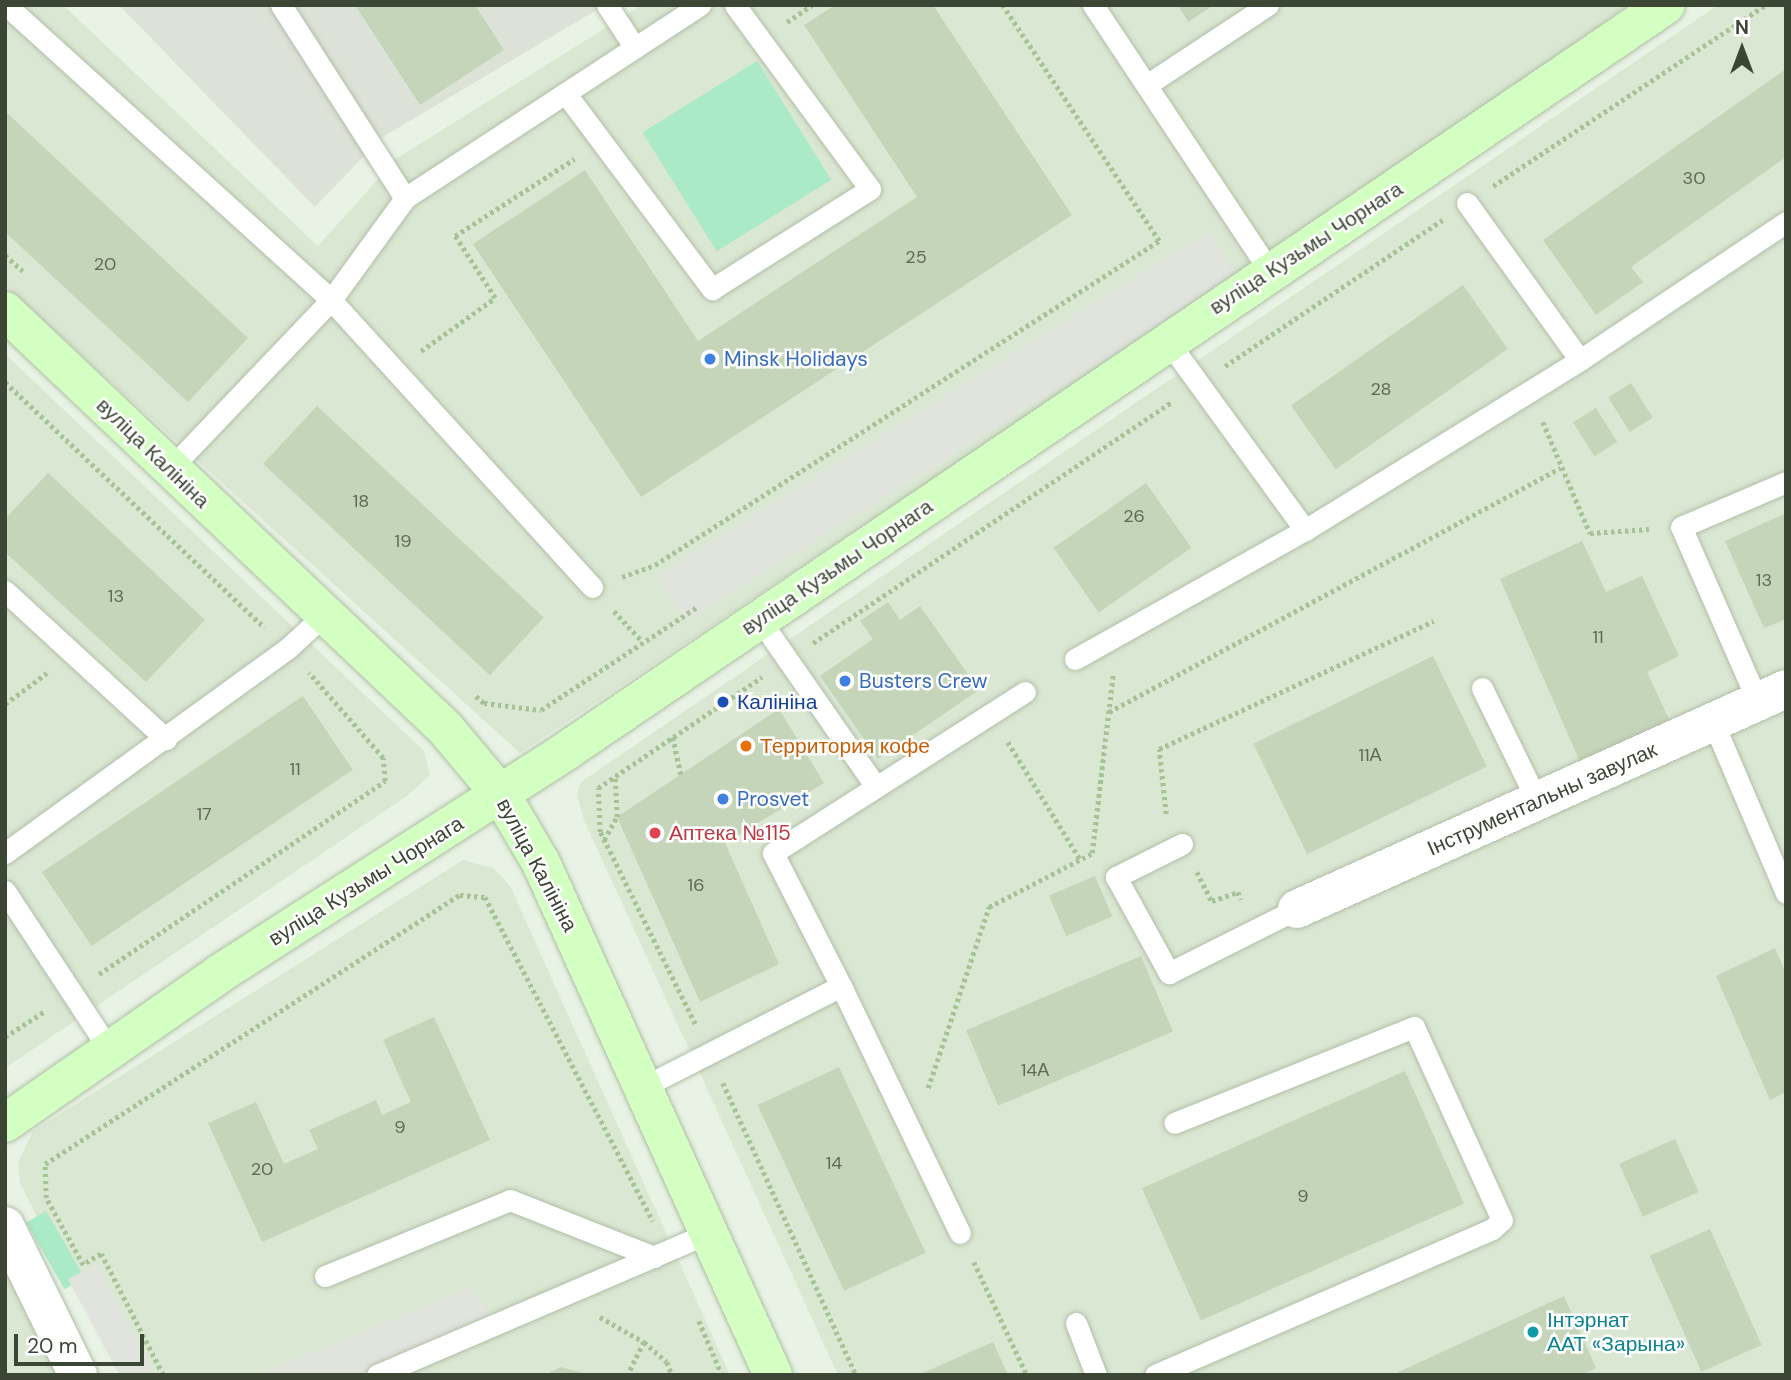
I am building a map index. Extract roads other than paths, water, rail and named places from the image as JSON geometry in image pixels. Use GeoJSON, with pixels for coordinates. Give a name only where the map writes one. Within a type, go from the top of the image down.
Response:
{"type":"FeatureCollection","features":[{"type":"Feature","properties":{"kind":"main road","name":"вуліца Кузьмы Чорнага"},"geometry":{"type":"LineString","coordinates":[[5,1123],[219,974],[501,795],[1269,270],[1438,164],[1666,5]]}},
{"type":"Feature","properties":{"kind":"main road","name":"вуліца Калініна"},"geometry":{"type":"LineString","coordinates":[[5,311],[445,728],[501,795],[541,863],[773,1375]]}},
{"type":"Feature","properties":{"kind":"street","name":"Інструментальны завулак"},"geometry":{"type":"LineString","coordinates":[[1297,909],[1772,695]]}},
{"type":"Feature","properties":{"kind":"street"},"geometry":{"type":"LineString","coordinates":[[5,1226],[78,1375]]}},
{"type":"Feature","properties":{"kind":"lane"},"geometry":{"type":"LineString","coordinates":[[6,5],[331,300],[592,587]]}},
{"type":"Feature","properties":{"kind":"lane"},"geometry":{"type":"LineString","coordinates":[[281,5],[405,198]]}},
{"type":"Feature","properties":{"kind":"lane"},"geometry":{"type":"LineString","coordinates":[[607,5],[635,48]]}},
{"type":"Feature","properties":{"kind":"lane"},"geometry":{"type":"LineString","coordinates":[[170,469],[331,300],[405,198],[700,5]]}},
{"type":"Feature","properties":{"kind":"lane"},"geometry":{"type":"LineString","coordinates":[[566,94],[712,289],[870,190],[736,5]]}},
{"type":"Feature","properties":{"kind":"lane"},"geometry":{"type":"LineString","coordinates":[[1093,5],[1148,84],[1269,270]]}},
{"type":"Feature","properties":{"kind":"lane"},"geometry":{"type":"LineString","coordinates":[[1148,84],[1268,5]]}},
{"type":"Feature","properties":{"kind":"lane"},"geometry":{"type":"LineString","coordinates":[[1467,203],[1580,360]]}},
{"type":"Feature","properties":{"kind":"lane"},"geometry":{"type":"LineString","coordinates":[[1075,659],[1118,631],[1305,530],[1580,360],[1786,222]]}},
{"type":"Feature","properties":{"kind":"lane"},"geometry":{"type":"LineString","coordinates":[[1167,340],[1305,530]]}},
{"type":"Feature","properties":{"kind":"lane"},"geometry":{"type":"LineString","coordinates":[[1772,695],[1682,527],[1786,482]]}},
{"type":"Feature","properties":{"kind":"lane"},"geometry":{"type":"LineString","coordinates":[[5,591],[166,738]]}},
{"type":"Feature","properties":{"kind":"lane"},"geometry":{"type":"LineString","coordinates":[[5,853],[288,649],[324,615]]}},
{"type":"Feature","properties":{"kind":"lane"},"geometry":{"type":"LineString","coordinates":[[760,620],[876,787]]}},
{"type":"Feature","properties":{"kind":"lane"},"geometry":{"type":"LineString","coordinates":[[1482,688],[1537,801]]}},
{"type":"Feature","properties":{"kind":"lane"},"geometry":{"type":"LineString","coordinates":[[960,1233],[913,1132],[773,853],[1025,692]]}},
{"type":"Feature","properties":{"kind":"lane"},"geometry":{"type":"LineString","coordinates":[[1713,722],[1786,893]]}},
{"type":"Feature","properties":{"kind":"lane"},"geometry":{"type":"LineString","coordinates":[[1182,844],[1116,877],[1169,973],[1297,909]]}},
{"type":"Feature","properties":{"kind":"lane"},"geometry":{"type":"LineString","coordinates":[[5,891],[110,1051]]}},
{"type":"Feature","properties":{"kind":"lane"},"geometry":{"type":"LineString","coordinates":[[643,1087],[711,1056],[841,986]]}},
{"type":"Feature","properties":{"kind":"lane"},"geometry":{"type":"LineString","coordinates":[[1155,1375],[1492,1228],[1502,1220],[1414,1027],[1174,1123]]}},
{"type":"Feature","properties":{"kind":"lane"},"geometry":{"type":"LineString","coordinates":[[325,1276],[510,1200],[662,1254]]}},
{"type":"Feature","properties":{"kind":"lane"},"geometry":{"type":"LineString","coordinates":[[377,1375],[709,1233]]}},
{"type":"Feature","properties":{"kind":"lane"},"geometry":{"type":"LineString","coordinates":[[1076,1323],[1096,1375]]}},
{"type":"Feature","properties":{"kind":"place","name":"Minsk Holidays"},"geometry":{"type":"Point","coordinates":[710,359]}},
{"type":"Feature","properties":{"kind":"place","name":"Busters Crew"},"geometry":{"type":"Point","coordinates":[845,681]}},
{"type":"Feature","properties":{"kind":"place","name":"Калініна"},"geometry":{"type":"Point","coordinates":[723,702]}},
{"type":"Feature","properties":{"kind":"place","name":"Территория кофе"},"geometry":{"type":"Point","coordinates":[746,746]}},
{"type":"Feature","properties":{"kind":"place","name":"Prosvet"},"geometry":{"type":"Point","coordinates":[723,799]}},
{"type":"Feature","properties":{"kind":"place","name":"Аптека №115"},"geometry":{"type":"Point","coordinates":[655,833]}},
{"type":"Feature","properties":{"kind":"place","name":"Інтэрнат ААТ «Зарына»"},"geometry":{"type":"Point","coordinates":[1533,1332]}}]}
